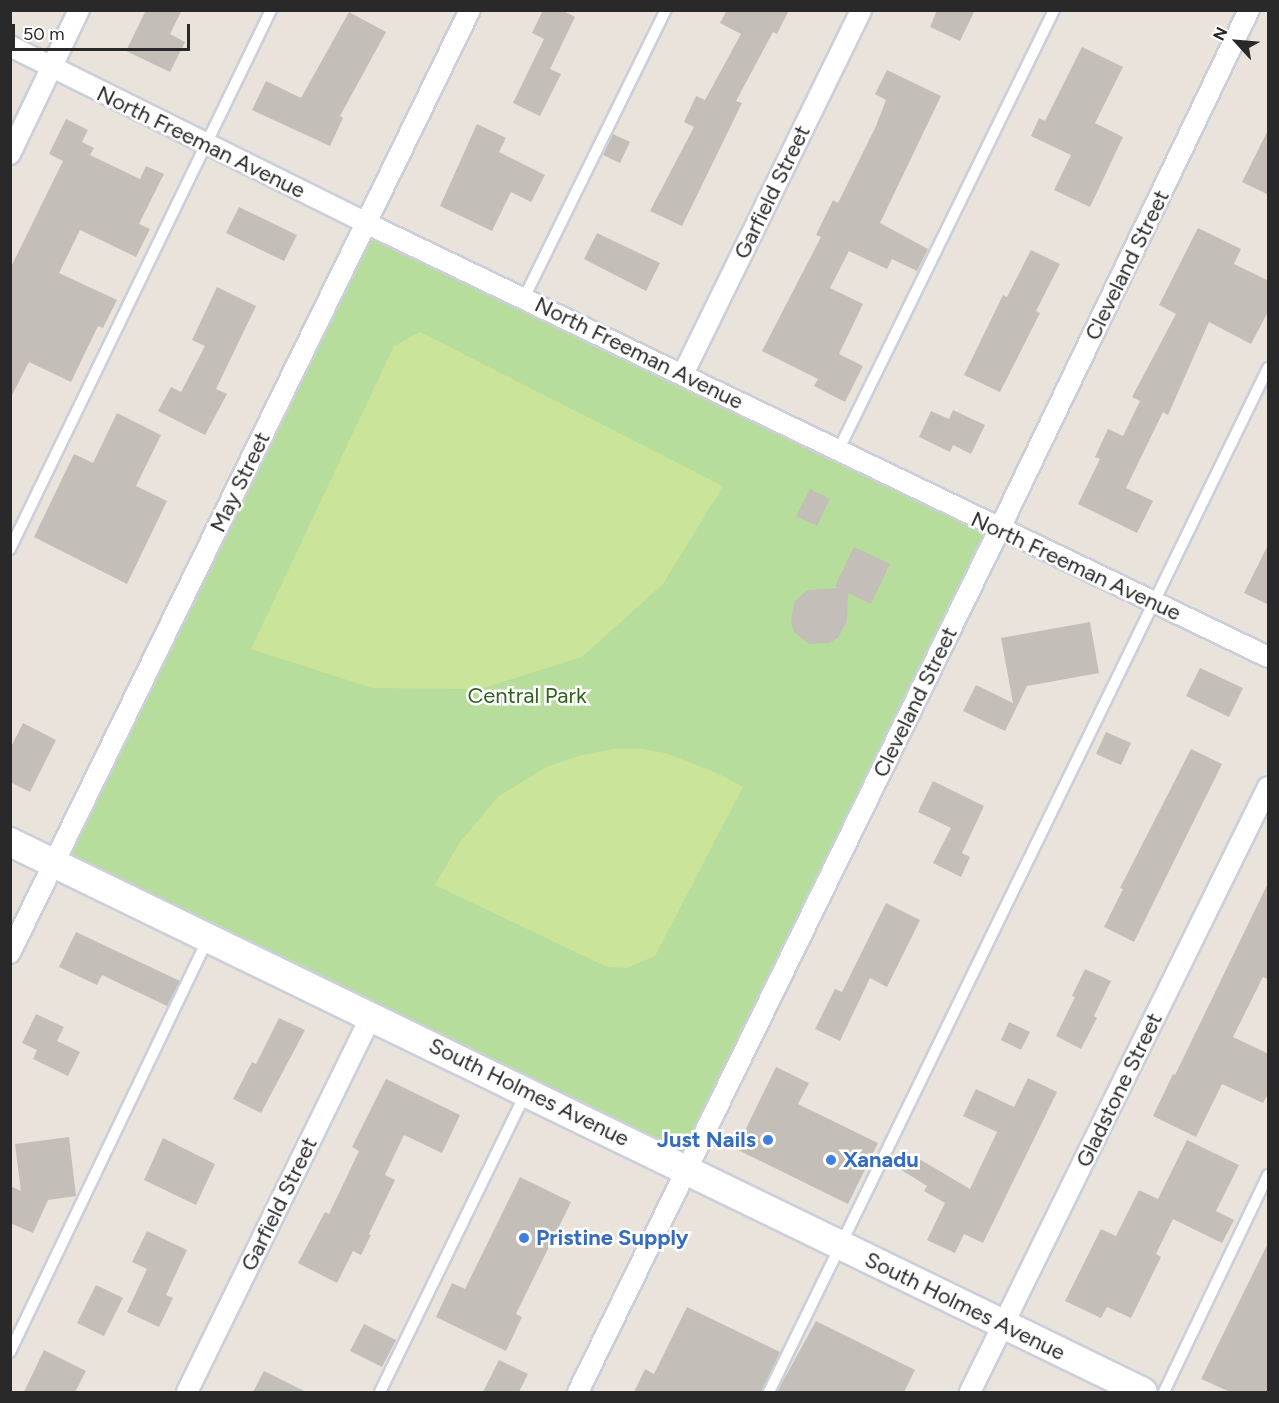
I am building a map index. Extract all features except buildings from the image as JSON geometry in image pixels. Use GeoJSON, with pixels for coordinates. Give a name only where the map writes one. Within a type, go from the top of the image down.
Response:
{"type":"FeatureCollection","features":[{"type":"Feature","properties":{"kind":"main road","name":"South Holmes Avenue"},"geometry":{"type":"LineString","coordinates":[[10,842],[1143,1392]]}},
{"type":"Feature","properties":{"kind":"street"},"geometry":{"type":"LineString","coordinates":[[10,154],[79,10]]}},
{"type":"Feature","properties":{"kind":"street","name":"May Street"},"geometry":{"type":"LineString","coordinates":[[10,953],[470,10]]}},
{"type":"Feature","properties":{"kind":"street","name":"Garfield Street"},"geometry":{"type":"LineString","coordinates":[[683,374],[861,10]]}},
{"type":"Feature","properties":{"kind":"street","name":"Cleveland Street"},"geometry":{"type":"LineString","coordinates":[[578,1392],[999,530],[1249,10]]}},
{"type":"Feature","properties":{"kind":"street","name":"North Freeman Avenue"},"geometry":{"type":"LineString","coordinates":[[10,46],[366,223],[683,374],[999,530],[1269,657]]}},
{"type":"Feature","properties":{"kind":"street","name":"Gladstone Street"},"geometry":{"type":"LineString","coordinates":[[970,1392],[1269,787]]}},
{"type":"Feature","properties":{"kind":"street","name":"Garfield Street"},"geometry":{"type":"LineString","coordinates":[[187,1392],[370,1016]]}},
{"type":"Feature","properties":{"kind":"lane"},"geometry":{"type":"LineString","coordinates":[[10,549],[271,10]]}},
{"type":"Feature","properties":{"kind":"lane"},"geometry":{"type":"LineString","coordinates":[[524,298],[666,10]]}},
{"type":"Feature","properties":{"kind":"lane"},"geometry":{"type":"LineString","coordinates":[[838,451],[1054,10]]}},
{"type":"Feature","properties":{"kind":"lane"},"geometry":{"type":"LineString","coordinates":[[769,1392],[1269,368]]}},
{"type":"Feature","properties":{"kind":"lane"},"geometry":{"type":"LineString","coordinates":[[10,1352],[208,939]]}},
{"type":"Feature","properties":{"kind":"lane"},"geometry":{"type":"LineString","coordinates":[[380,1392],[526,1092]]}},
{"type":"Feature","properties":{"kind":"lane"},"geometry":{"type":"LineString","coordinates":[[1164,1392],[1269,1175]]}},
{"type":"Feature","properties":{"kind":"green space","name":"Central Park"},"geometry":{"type":"Polygon","coordinates":[[[366,223],[999,530],[687,1169],[54,863],[366,223]]]}},
{"type":"Feature","properties":{"kind":"green space"},"geometry":{"type":"Polygon","coordinates":[[[420,332],[723,486],[663,584],[582,657],[480,689],[372,688],[251,649],[394,346],[420,332]]]}},
{"type":"Feature","properties":{"kind":"green space"},"geometry":{"type":"Polygon","coordinates":[[[613,749],[643,749],[665,753],[717,773],[743,787],[655,956],[627,968],[607,967],[435,885],[460,842],[499,796],[546,767],[582,755],[613,749]]]}},
{"type":"Feature","properties":{"kind":"place","name":"Just Nails"},"geometry":{"type":"Point","coordinates":[768,1140]}},
{"type":"Feature","properties":{"kind":"place","name":"Xanadu"},"geometry":{"type":"Point","coordinates":[831,1160]}},
{"type":"Feature","properties":{"kind":"place","name":"Pristine Supply"},"geometry":{"type":"Point","coordinates":[524,1238]}}]}
